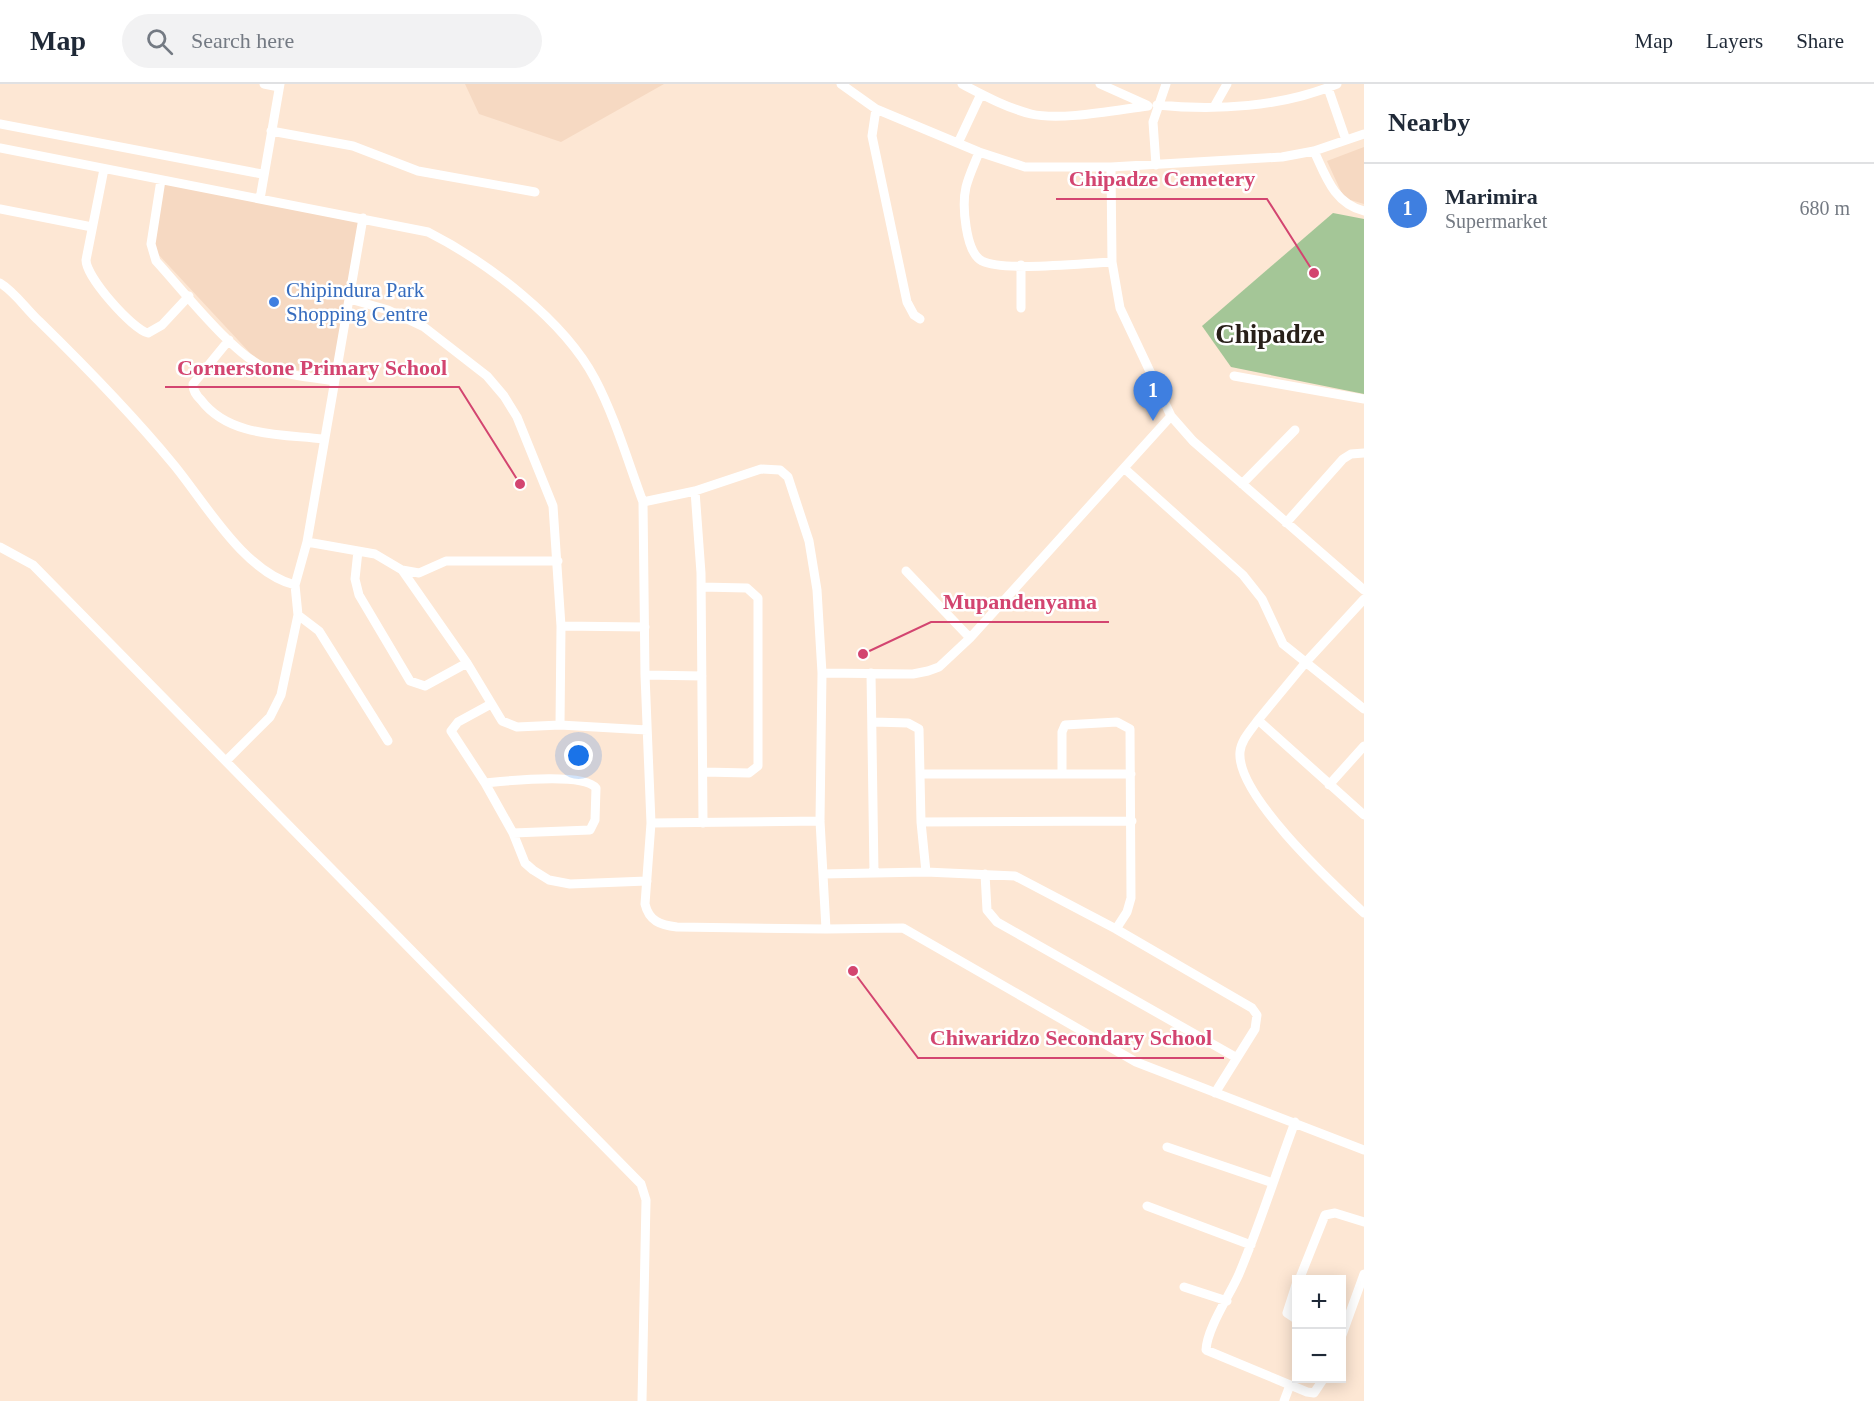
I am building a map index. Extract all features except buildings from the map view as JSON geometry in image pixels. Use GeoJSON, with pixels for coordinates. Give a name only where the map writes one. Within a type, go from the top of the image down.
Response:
{"type":"FeatureCollection","features":[{"type":"Feature","properties":{"kind":"street"},"geometry":{"type":"LineString","coordinates":[[260,199],[262,174],[279,86],[264,84]]}},
{"type":"Feature","properties":{"kind":"street"},"geometry":{"type":"LineString","coordinates":[[841,84],[876,109],[979,152],[1025,167],[1111,167],[1282,157],[1314,151],[1364,134]]}},
{"type":"Feature","properties":{"kind":"street"},"geometry":{"type":"LineString","coordinates":[[962,84],[1024,112],[1042,115],[1153,106],[1214,107],[1279,100],[1333,86],[1346,140]]}},
{"type":"Feature","properties":{"kind":"street"},"geometry":{"type":"LineString","coordinates":[[1100,84],[1153,106]]}},
{"type":"Feature","properties":{"kind":"street"},"geometry":{"type":"LineString","coordinates":[[1156,165],[1153,106],[1166,84]]}},
{"type":"Feature","properties":{"kind":"street"},"geometry":{"type":"LineString","coordinates":[[1214,107],[1227,84]]}},
{"type":"Feature","properties":{"kind":"street"},"geometry":{"type":"LineString","coordinates":[[958,143],[981,94]]}},
{"type":"Feature","properties":{"kind":"street"},"geometry":{"type":"LineString","coordinates":[[876,109],[872,136],[883,195],[907,302],[920,319]]}},
{"type":"Feature","properties":{"kind":"street"},"geometry":{"type":"LineString","coordinates":[[0,124],[262,174]]}},
{"type":"Feature","properties":{"kind":"street"},"geometry":{"type":"LineString","coordinates":[[272,131],[353,146],[418,171],[535,192]]}},
{"type":"Feature","properties":{"kind":"street"},"geometry":{"type":"LineString","coordinates":[[0,148],[428,232],[467,254],[526,298],[580,356],[595,378],[643,502],[645,675],[651,823],[645,904],[652,919],[666,926],[826,929],[903,927],[1112,1050],[1215,1093],[1364,1150]]}},
{"type":"Feature","properties":{"kind":"street"},"geometry":{"type":"LineString","coordinates":[[1314,151],[1338,198],[1347,205],[1364,211]]}},
{"type":"Feature","properties":{"kind":"street"},"geometry":{"type":"LineString","coordinates":[[979,152],[966,186],[964,205],[972,249],[976,257],[988,263],[1021,265],[1112,262]]}},
{"type":"Feature","properties":{"kind":"street"},"geometry":{"type":"LineString","coordinates":[[1111,167],[1112,262],[1120,308],[1171,416],[1193,441],[1364,590]]}},
{"type":"Feature","properties":{"kind":"street"},"geometry":{"type":"LineString","coordinates":[[104,169],[86,260],[89,274],[142,331],[155,331],[189,296]]}},
{"type":"Feature","properties":{"kind":"street"},"geometry":{"type":"LineString","coordinates":[[161,180],[151,244],[153,254],[189,296],[229,340],[264,368],[334,381]]}},
{"type":"Feature","properties":{"kind":"street"},"geometry":{"type":"LineString","coordinates":[[0,209],[92,227]]}},
{"type":"Feature","properties":{"kind":"street"},"geometry":{"type":"LineString","coordinates":[[226,761],[270,717],[281,695],[298,615],[295,585],[307,542],[363,218]]}},
{"type":"Feature","properties":{"kind":"street"},"geometry":{"type":"LineString","coordinates":[[1021,265],[1021,308]]}},
{"type":"Feature","properties":{"kind":"street"},"geometry":{"type":"LineString","coordinates":[[0,283],[131,415],[218,522],[260,568],[270,576],[295,585]]}},
{"type":"Feature","properties":{"kind":"street"},"geometry":{"type":"LineString","coordinates":[[350,299],[408,317],[487,376],[504,396],[517,417],[554,506],[561,626],[560,725]]}},
{"type":"Feature","properties":{"kind":"street"},"geometry":{"type":"LineString","coordinates":[[229,340],[193,384],[193,390],[208,409],[224,422],[245,429],[323,439]]}},
{"type":"Feature","properties":{"kind":"street"},"geometry":{"type":"LineString","coordinates":[[1234,376],[1364,399]]}},
{"type":"Feature","properties":{"kind":"street"},"geometry":{"type":"LineString","coordinates":[[822,672],[913,674],[939,667],[970,638],[1171,416]]}},
{"type":"Feature","properties":{"kind":"street"},"geometry":{"type":"LineString","coordinates":[[1242,484],[1295,430]]}},
{"type":"Feature","properties":{"kind":"street"},"geometry":{"type":"LineString","coordinates":[[1286,523],[1343,459],[1351,453],[1364,453]]}},
{"type":"Feature","properties":{"kind":"street"},"geometry":{"type":"LineString","coordinates":[[643,502],[695,491],[761,469],[780,470],[788,477],[814,562],[822,672],[820,821],[826,929]]}},
{"type":"Feature","properties":{"kind":"street"},"geometry":{"type":"LineString","coordinates":[[1125,469],[1243,575],[1262,599],[1283,644],[1364,709]]}},
{"type":"Feature","properties":{"kind":"street"},"geometry":{"type":"LineString","coordinates":[[695,491],[701,587],[703,823]]}},
{"type":"Feature","properties":{"kind":"street"},"geometry":{"type":"LineString","coordinates":[[307,542],[383,557],[402,570],[467,663],[491,704],[507,724],[517,727],[560,725],[647,730]]}},
{"type":"Feature","properties":{"kind":"street"},"geometry":{"type":"LineString","coordinates":[[0,547],[33,565],[641,1184],[645,1200],[642,1401]]}},
{"type":"Feature","properties":{"kind":"street"},"geometry":{"type":"LineString","coordinates":[[358,551],[356,587],[364,606],[410,681],[425,686],[467,663]]}},
{"type":"Feature","properties":{"kind":"street"},"geometry":{"type":"LineString","coordinates":[[402,570],[419,573],[446,561],[558,561]]}},
{"type":"Feature","properties":{"kind":"street"},"geometry":{"type":"LineString","coordinates":[[906,571],[970,638]]}},
{"type":"Feature","properties":{"kind":"street"},"geometry":{"type":"LineString","coordinates":[[701,587],[747,588],[758,598],[758,766],[749,773],[704,772]]}},
{"type":"Feature","properties":{"kind":"street"},"geometry":{"type":"LineString","coordinates":[[1364,599],[1306,662],[1258,720],[1240,748],[1240,761],[1245,776],[1299,852],[1364,913]]}},
{"type":"Feature","properties":{"kind":"street"},"geometry":{"type":"LineString","coordinates":[[298,615],[319,631],[388,741]]}},
{"type":"Feature","properties":{"kind":"street"},"geometry":{"type":"LineString","coordinates":[[561,626],[645,627]]}},
{"type":"Feature","properties":{"kind":"street"},"geometry":{"type":"LineString","coordinates":[[871,672],[874,722],[874,873]]}},
{"type":"Feature","properties":{"kind":"street"},"geometry":{"type":"LineString","coordinates":[[645,675],[702,676]]}},
{"type":"Feature","properties":{"kind":"street"},"geometry":{"type":"LineString","coordinates":[[491,704],[458,722],[451,731],[485,783],[513,833],[525,863],[549,880],[570,884],[647,881]]}},
{"type":"Feature","properties":{"kind":"street"},"geometry":{"type":"LineString","coordinates":[[1258,720],[1364,815]]}},
{"type":"Feature","properties":{"kind":"street"},"geometry":{"type":"LineString","coordinates":[[874,722],[908,723],[916,726],[921,736],[921,822],[926,872]]}},
{"type":"Feature","properties":{"kind":"street"},"geometry":{"type":"LineString","coordinates":[[1062,773],[1062,732],[1065,725],[1117,722],[1130,729],[1131,898],[1127,912],[1116,929]]}},
{"type":"Feature","properties":{"kind":"street"},"geometry":{"type":"LineString","coordinates":[[1329,785],[1364,746]]}},
{"type":"Feature","properties":{"kind":"street"},"geometry":{"type":"LineString","coordinates":[[922,774],[1131,774]]}},
{"type":"Feature","properties":{"kind":"street"},"geometry":{"type":"LineString","coordinates":[[485,783],[525,780],[586,781],[596,788],[594,826],[590,830],[513,833]]}},
{"type":"Feature","properties":{"kind":"street"},"geometry":{"type":"LineString","coordinates":[[651,823],[820,821]]}},
{"type":"Feature","properties":{"kind":"street"},"geometry":{"type":"LineString","coordinates":[[921,822],[1132,822]]}},
{"type":"Feature","properties":{"kind":"street"},"geometry":{"type":"LineString","coordinates":[[823,874],[926,872],[1015,876],[1116,929],[1252,1008],[1257,1015],[1258,1023],[1215,1093]]}},
{"type":"Feature","properties":{"kind":"street"},"geometry":{"type":"LineString","coordinates":[[985,874],[987,910],[996,922],[1237,1058]]}},
{"type":"Feature","properties":{"kind":"street"},"geometry":{"type":"LineString","coordinates":[[1295,1122],[1251,1245],[1227,1301],[1206,1341],[1206,1350],[1314,1394],[1321,1383]]}},
{"type":"Feature","properties":{"kind":"street"},"geometry":{"type":"LineString","coordinates":[[1167,1147],[1273,1183]]}},
{"type":"Feature","properties":{"kind":"street"},"geometry":{"type":"LineString","coordinates":[[1147,1206],[1251,1245]]}},
{"type":"Feature","properties":{"kind":"street"},"geometry":{"type":"LineString","coordinates":[[1301,1275],[1325,1215],[1335,1213],[1364,1222]]}},
{"type":"Feature","properties":{"kind":"street"},"geometry":{"type":"LineString","coordinates":[[1344,1329],[1364,1274]]}},
{"type":"Feature","properties":{"kind":"street"},"geometry":{"type":"LineString","coordinates":[[1184,1287],[1227,1301]]}},
{"type":"Feature","properties":{"kind":"street"},"geometry":{"type":"LineString","coordinates":[[1292,1297],[1287,1313],[1292,1316]]}},
{"type":"Feature","properties":{"kind":"street"},"geometry":{"type":"LineString","coordinates":[[1284,1401],[1290,1386]]}},
{"type":"Feature","properties":{"kind":"shaded area"},"geometry":{"type":"Polygon","coordinates":[[[465,84],[664,84],[561,142],[479,114],[465,84]]]}},
{"type":"Feature","properties":{"kind":"shaded area"},"geometry":{"type":"Polygon","coordinates":[[[1364,147],[1364,204],[1344,198],[1327,161],[1364,147]]]}},
{"type":"Feature","properties":{"kind":"shaded area","name":"Chipindura Park Shopping Centre"},"geometry":{"type":"Polygon","coordinates":[[[164,184],[359,221],[333,369],[323,375],[264,363],[251,354],[157,253],[155,243],[164,184]]]}},
{"type":"Feature","properties":{"kind":"green space"},"geometry":{"type":"Polygon","coordinates":[[[1333,213],[1364,219],[1364,394],[1231,367],[1202,326],[1333,213]]]}},
{"type":"Feature","properties":{"kind":"place","name":"Chipadze Cemetery"},"geometry":{"type":"Point","coordinates":[1314,273]}},
{"type":"Feature","properties":{"kind":"place","name":"Chipindura Park Shopping Centre"},"geometry":{"type":"Point","coordinates":[274,302]}},
{"type":"Feature","properties":{"kind":"place","name":"Marimira"},"geometry":{"type":"Point","coordinates":[1153,421]}},
{"type":"Feature","properties":{"kind":"place","name":"Cornerstone Primary School"},"geometry":{"type":"Point","coordinates":[520,484]}},
{"type":"Feature","properties":{"kind":"place","name":"Mupandenyama"},"geometry":{"type":"Point","coordinates":[863,654]}},
{"type":"Feature","properties":{"kind":"place","name":"Chiwaridzo Secondary School"},"geometry":{"type":"Point","coordinates":[853,971]}},
{"type":"Feature","properties":{"kind":"district","name":"Chipadze"},"geometry":{"type":"Point","coordinates":[1270,334]}}]}
